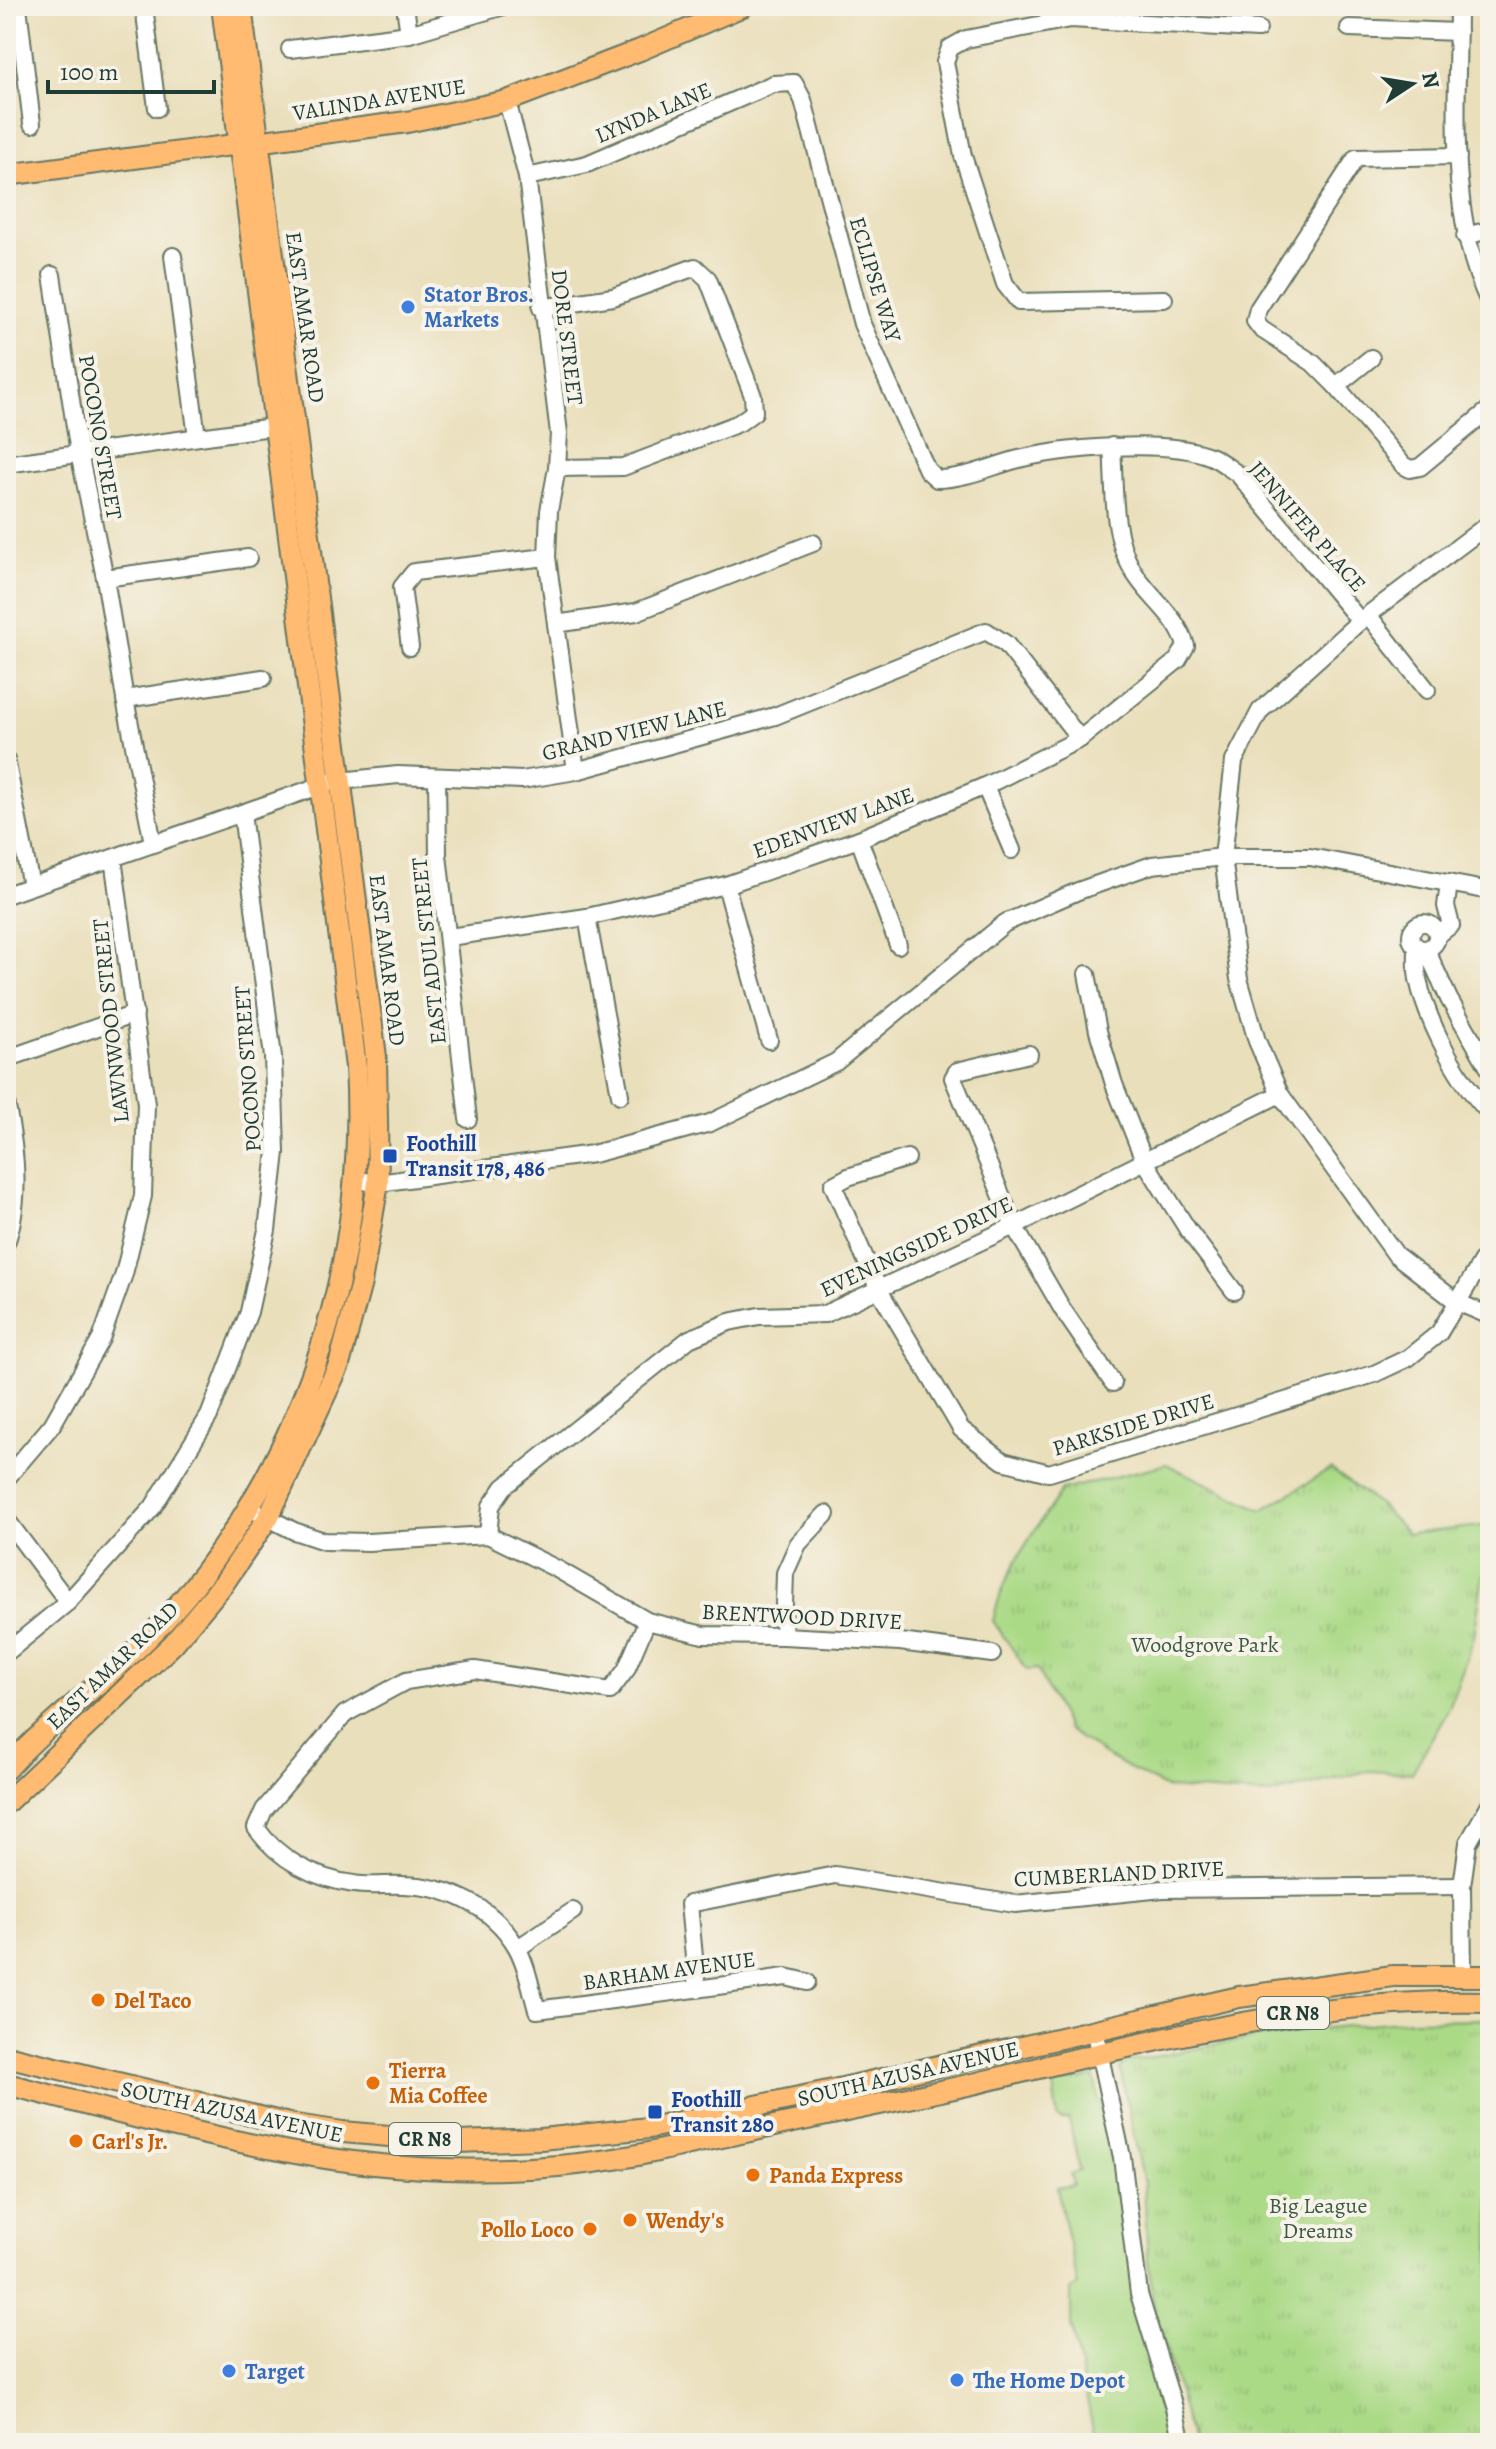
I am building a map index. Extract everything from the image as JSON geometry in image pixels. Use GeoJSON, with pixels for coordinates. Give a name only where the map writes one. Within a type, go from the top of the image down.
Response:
{"type":"FeatureCollection","features":[{"type":"Feature","properties":{"kind":"main road","name":"EAST AMAR ROAD"},"geometry":{"type":"LineString","coordinates":[[6,1803],[173,1644],[224,1583],[268,1518],[339,1365],[361,1283],[378,1183],[376,1057],[296,424],[249,143],[222,6]]}},
{"type":"Feature","properties":{"kind":"main road","name":"EAST AMAR ROAD"},"geometry":{"type":"LineString","coordinates":[[6,1769],[165,1620],[218,1554],[249,1507],[299,1411],[320,1352],[346,1254],[356,1180],[356,1067],[275,427],[249,143],[241,6]]}},
{"type":"Feature","properties":{"kind":"main road","name":"VALINDA AVENUE"},"geometry":{"type":"LineString","coordinates":[[6,175],[407,122],[507,101],[743,6]]}},
{"type":"Feature","properties":{"kind":"main road","name":"SOUTH AZUSA AVENUE"},"geometry":{"type":"LineString","coordinates":[[6,2056],[289,2124],[458,2142],[541,2139],[649,2128],[1272,1992],[1393,1976],[1490,1976]]}},
{"type":"Feature","properties":{"kind":"main road","name":"SOUTH AZUSA AVENUE"},"geometry":{"type":"LineString","coordinates":[[6,2084],[284,2151],[417,2168],[543,2167],[624,2158],[920,2096],[1247,2021],[1313,2010],[1395,2002],[1490,2002]]}},
{"type":"Feature","properties":{"kind":"main road"},"geometry":{"type":"LineString","coordinates":[[126,2113],[133,2087]]}},
{"type":"Feature","properties":{"kind":"street"},"geometry":{"type":"LineString","coordinates":[[18,6],[32,124]]}},
{"type":"Feature","properties":{"kind":"street"},"geometry":{"type":"LineString","coordinates":[[144,6],[157,108]]}},
{"type":"Feature","properties":{"kind":"street"},"geometry":{"type":"LineString","coordinates":[[405,6],[409,34]]}},
{"type":"Feature","properties":{"kind":"street"},"geometry":{"type":"LineString","coordinates":[[290,49],[409,34],[504,6]]}},
{"type":"Feature","properties":{"kind":"street"},"geometry":{"type":"LineString","coordinates":[[1458,6],[1459,196],[1465,236],[1490,304]]}},
{"type":"Feature","properties":{"kind":"street"},"geometry":{"type":"LineString","coordinates":[[1164,299],[1019,302],[1005,284],[963,156],[945,62],[950,48],[966,39],[1070,13],[1258,29]]}},
{"type":"Feature","properties":{"kind":"street"},"geometry":{"type":"LineString","coordinates":[[1349,28],[1458,32]]}},
{"type":"Feature","properties":{"kind":"street","name":"LYNDA LANE"},"geometry":{"type":"LineString","coordinates":[[527,177],[587,164],[773,84],[794,83]]}},
{"type":"Feature","properties":{"kind":"street","name":"ECLIPSE WAY"},"geometry":{"type":"LineString","coordinates":[[794,83],[803,100],[862,324],[927,470],[937,479]]}},
{"type":"Feature","properties":{"kind":"street","name":"DORE STREET"},"geometry":{"type":"LineString","coordinates":[[507,101],[527,177],[559,433],[557,468],[549,511],[547,557],[576,771]]}},
{"type":"Feature","properties":{"kind":"street"},"geometry":{"type":"LineString","coordinates":[[1458,156],[1356,158],[1258,309],[1255,321],[1261,329],[1313,363],[1403,465],[1410,469],[1420,467],[1490,409]]}},
{"type":"Feature","properties":{"kind":"street"},"geometry":{"type":"LineString","coordinates":[[1465,236],[1490,230]]}},
{"type":"Feature","properties":{"kind":"street"},"geometry":{"type":"LineString","coordinates":[[173,256],[197,437]]}},
{"type":"Feature","properties":{"kind":"street"},"geometry":{"type":"LineString","coordinates":[[541,308],[613,297],[695,267],[708,279],[753,396],[754,412],[739,423],[623,467],[557,468]]}},
{"type":"Feature","properties":{"kind":"street","name":"POCONO STREET"},"geometry":{"type":"LineString","coordinates":[[52,275],[79,453],[153,843]]}},
{"type":"Feature","properties":{"kind":"street"},"geometry":{"type":"LineString","coordinates":[[1336,386],[1371,358]]}},
{"type":"Feature","properties":{"kind":"street"},"geometry":{"type":"LineString","coordinates":[[6,464],[296,424]]}},
{"type":"Feature","properties":{"kind":"street","name":"JENNIFER PLACE"},"geometry":{"type":"LineString","coordinates":[[937,479],[950,479],[1019,459],[1112,446],[1187,451],[1212,458],[1238,474],[1427,690]]}},
{"type":"Feature","properties":{"kind":"street","name":"EDENVIEW LANE"},"geometry":{"type":"LineString","coordinates":[[449,937],[587,917],[726,885],[859,839],[985,786],[1080,739],[1178,660],[1186,646],[1181,629],[1132,571],[1118,537],[1112,446]]}},
{"type":"Feature","properties":{"kind":"street"},"geometry":{"type":"LineString","coordinates":[[1490,523],[1364,618],[1260,711],[1234,761],[1223,857],[1239,979],[1257,1041],[1280,1094],[1396,1255],[1457,1302],[1490,1316]]}},
{"type":"Feature","properties":{"kind":"street"},"geometry":{"type":"LineString","coordinates":[[556,624],[636,612],[813,543]]}},
{"type":"Feature","properties":{"kind":"street"},"geometry":{"type":"LineString","coordinates":[[410,647],[402,587],[414,572],[547,557]]}},
{"type":"Feature","properties":{"kind":"street"},"geometry":{"type":"LineString","coordinates":[[105,578],[248,558]]}},
{"type":"Feature","properties":{"kind":"street","name":"GRAND VIEW LANE"},"geometry":{"type":"LineString","coordinates":[[6,895],[342,780],[398,775],[522,780],[576,771],[775,716],[986,631],[1006,644],[1080,739]]}},
{"type":"Feature","properties":{"kind":"street"},"geometry":{"type":"LineString","coordinates":[[125,699],[263,678]]}},
{"type":"Feature","properties":{"kind":"street"},"geometry":{"type":"LineString","coordinates":[[6,759],[31,886]]}},
{"type":"Feature","properties":{"kind":"street","name":"EAST ADUL STREET"},"geometry":{"type":"LineString","coordinates":[[437,777],[438,855],[468,1119]]}},
{"type":"Feature","properties":{"kind":"street"},"geometry":{"type":"LineString","coordinates":[[985,786],[1012,850]]}},
{"type":"Feature","properties":{"kind":"street","name":"POCONO STREET"},"geometry":{"type":"LineString","coordinates":[[6,1653],[68,1602],[153,1507],[209,1416],[249,1312],[267,1230],[276,1152],[273,1057],[242,813]]}},
{"type":"Feature","properties":{"kind":"street"},"geometry":{"type":"LineString","coordinates":[[859,839],[898,945]]}},
{"type":"Feature","properties":{"kind":"street"},"geometry":{"type":"LineString","coordinates":[[356,1180],[378,1183],[593,1154],[710,1123],[836,1062],[1005,923],[1078,891],[1152,865],[1259,855],[1333,860],[1490,891]]}},
{"type":"Feature","properties":{"kind":"street","name":"LAWNWOOD STREET"},"geometry":{"type":"LineString","coordinates":[[6,1479],[52,1425],[101,1339],[124,1274],[143,1196],[146,1104],[113,858]]}},
{"type":"Feature","properties":{"kind":"street"},"geometry":{"type":"LineString","coordinates":[[1449,883],[1446,906],[1451,925],[1427,944],[1418,978],[1432,1023],[1468,1085],[1490,1113]]}},
{"type":"Feature","properties":{"kind":"street"},"geometry":{"type":"LineString","coordinates":[[726,885],[769,1040]]}},
{"type":"Feature","properties":{"kind":"street"},"geometry":{"type":"LineString","coordinates":[[587,917],[620,1095]]}},
{"type":"Feature","properties":{"kind":"street"},"geometry":{"type":"LineString","coordinates":[[1427,944],[1449,999],[1490,1070]]}},
{"type":"Feature","properties":{"kind":"street"},"geometry":{"type":"LineString","coordinates":[[1087,974],[1098,1031],[1114,1084],[1144,1160],[1188,1230],[1234,1291]]}},
{"type":"Feature","properties":{"kind":"street"},"geometry":{"type":"LineString","coordinates":[[6,1059],[135,1014]]}},
{"type":"Feature","properties":{"kind":"street"},"geometry":{"type":"LineString","coordinates":[[1029,1054],[954,1074],[1014,1226],[1063,1310],[1113,1383]]}},
{"type":"Feature","properties":{"kind":"street","name":"EVENINGSIDE DRIVE"},"geometry":{"type":"LineString","coordinates":[[488,1535],[491,1506],[504,1487],[689,1339],[729,1322],[759,1316],[825,1314],[1014,1226],[1280,1094]]}},
{"type":"Feature","properties":{"kind":"street"},"geometry":{"type":"LineString","coordinates":[[6,1102],[16,1178],[6,1243]]}},
{"type":"Feature","properties":{"kind":"street","name":"PARKSIDE DRIVE"},"geometry":{"type":"LineString","coordinates":[[907,1158],[833,1185],[879,1290],[961,1429],[1003,1461],[1049,1473],[1374,1374],[1408,1358],[1439,1333],[1490,1248]]}},
{"type":"Feature","properties":{"kind":"street"},"geometry":{"type":"LineString","coordinates":[[249,1507],[294,1531],[324,1541],[368,1542],[488,1535]]}},
{"type":"Feature","properties":{"kind":"street"},"geometry":{"type":"LineString","coordinates":[[783,1636],[785,1573],[798,1544],[826,1514]]}},
{"type":"Feature","properties":{"kind":"street"},"geometry":{"type":"LineString","coordinates":[[6,1519],[68,1602]]}},
{"type":"Feature","properties":{"kind":"street","name":"BRENTWOOD DRIVE"},"geometry":{"type":"LineString","coordinates":[[488,1535],[557,1569],[647,1621],[703,1635],[900,1642],[992,1654]]}},
{"type":"Feature","properties":{"kind":"street"},"geometry":{"type":"LineString","coordinates":[[573,1911],[518,1948],[499,1922],[471,1901],[437,1890],[406,1885],[355,1885],[311,1874],[268,1844],[256,1828],[264,1810],[345,1714],[406,1681],[475,1670],[610,1691],[626,1670],[647,1621]]}},
{"type":"Feature","properties":{"kind":"street"},"geometry":{"type":"LineString","coordinates":[[1463,1976],[1462,1886],[1468,1843],[1490,1804]]}},
{"type":"Feature","properties":{"kind":"street","name":"CUMBERLAND DRIVE"},"geometry":{"type":"LineString","coordinates":[[697,1989],[689,1904],[835,1875],[1015,1904],[1163,1889],[1462,1886]]}},
{"type":"Feature","properties":{"kind":"street","name":"BARHAM AVENUE"},"geometry":{"type":"LineString","coordinates":[[518,1948],[537,2010],[786,1977],[807,1982]]}},
{"type":"Feature","properties":{"kind":"street"},"geometry":{"type":"LineString","coordinates":[[1094,2029],[1128,2190],[1131,2242],[1139,2294],[1182,2443]]}},
{"type":"Feature","properties":{"kind":"green space","name":"Woodgrove Park"},"geometry":{"type":"Polygon","coordinates":[[[1166,1464],[1262,1510],[1331,1469],[1381,1506],[1408,1534],[1490,1525],[1490,1573],[1483,1574],[1474,1637],[1449,1708],[1412,1773],[1368,1771],[1269,1795],[1166,1788],[1110,1758],[1068,1730],[1037,1669],[1027,1670],[993,1621],[1004,1586],[1021,1553],[1062,1490],[1166,1464]]]}},
{"type":"Feature","properties":{"kind":"green space","name":"Big League Dreams"},"geometry":{"type":"Polygon","coordinates":[[[1490,2019],[1490,2443],[1191,2443],[1155,2314],[1148,2261],[1144,2184],[1120,2068],[1127,2062],[1282,2032],[1411,2020],[1490,2019]]]}},
{"type":"Feature","properties":{"kind":"green space"},"geometry":{"type":"Polygon","coordinates":[[[1094,2077],[1167,2443],[1096,2443],[1071,2325],[1071,2290],[1078,2285],[1057,2188],[1073,2185],[1071,2174],[1080,2171],[1069,2119],[1057,2117],[1053,2085],[1094,2077]]]}},
{"type":"Feature","properties":{"kind":"place","name":"Stator Bros. Markets"},"geometry":{"type":"Point","coordinates":[408,307]}},
{"type":"Feature","properties":{"kind":"place","name":"Foothill Transit 178, 486"},"geometry":{"type":"Point","coordinates":[390,1156]}},
{"type":"Feature","properties":{"kind":"place","name":"Del Taco"},"geometry":{"type":"Point","coordinates":[98,2000]}},
{"type":"Feature","properties":{"kind":"place","name":"Tierra Mia Coffee"},"geometry":{"type":"Point","coordinates":[373,2083]}},
{"type":"Feature","properties":{"kind":"place","name":"Foothill Transit 280"},"geometry":{"type":"Point","coordinates":[655,2112]}},
{"type":"Feature","properties":{"kind":"place","name":"Carl's Jr."},"geometry":{"type":"Point","coordinates":[76,2141]}},
{"type":"Feature","properties":{"kind":"place","name":"Panda Express"},"geometry":{"type":"Point","coordinates":[753,2175]}},
{"type":"Feature","properties":{"kind":"place","name":"Wendy's"},"geometry":{"type":"Point","coordinates":[630,2220]}},
{"type":"Feature","properties":{"kind":"place","name":"Pollo Loco"},"geometry":{"type":"Point","coordinates":[590,2229]}},
{"type":"Feature","properties":{"kind":"place","name":"Target"},"geometry":{"type":"Point","coordinates":[229,2371]}},
{"type":"Feature","properties":{"kind":"place","name":"The Home Depot"},"geometry":{"type":"Point","coordinates":[957,2380]}}]}
